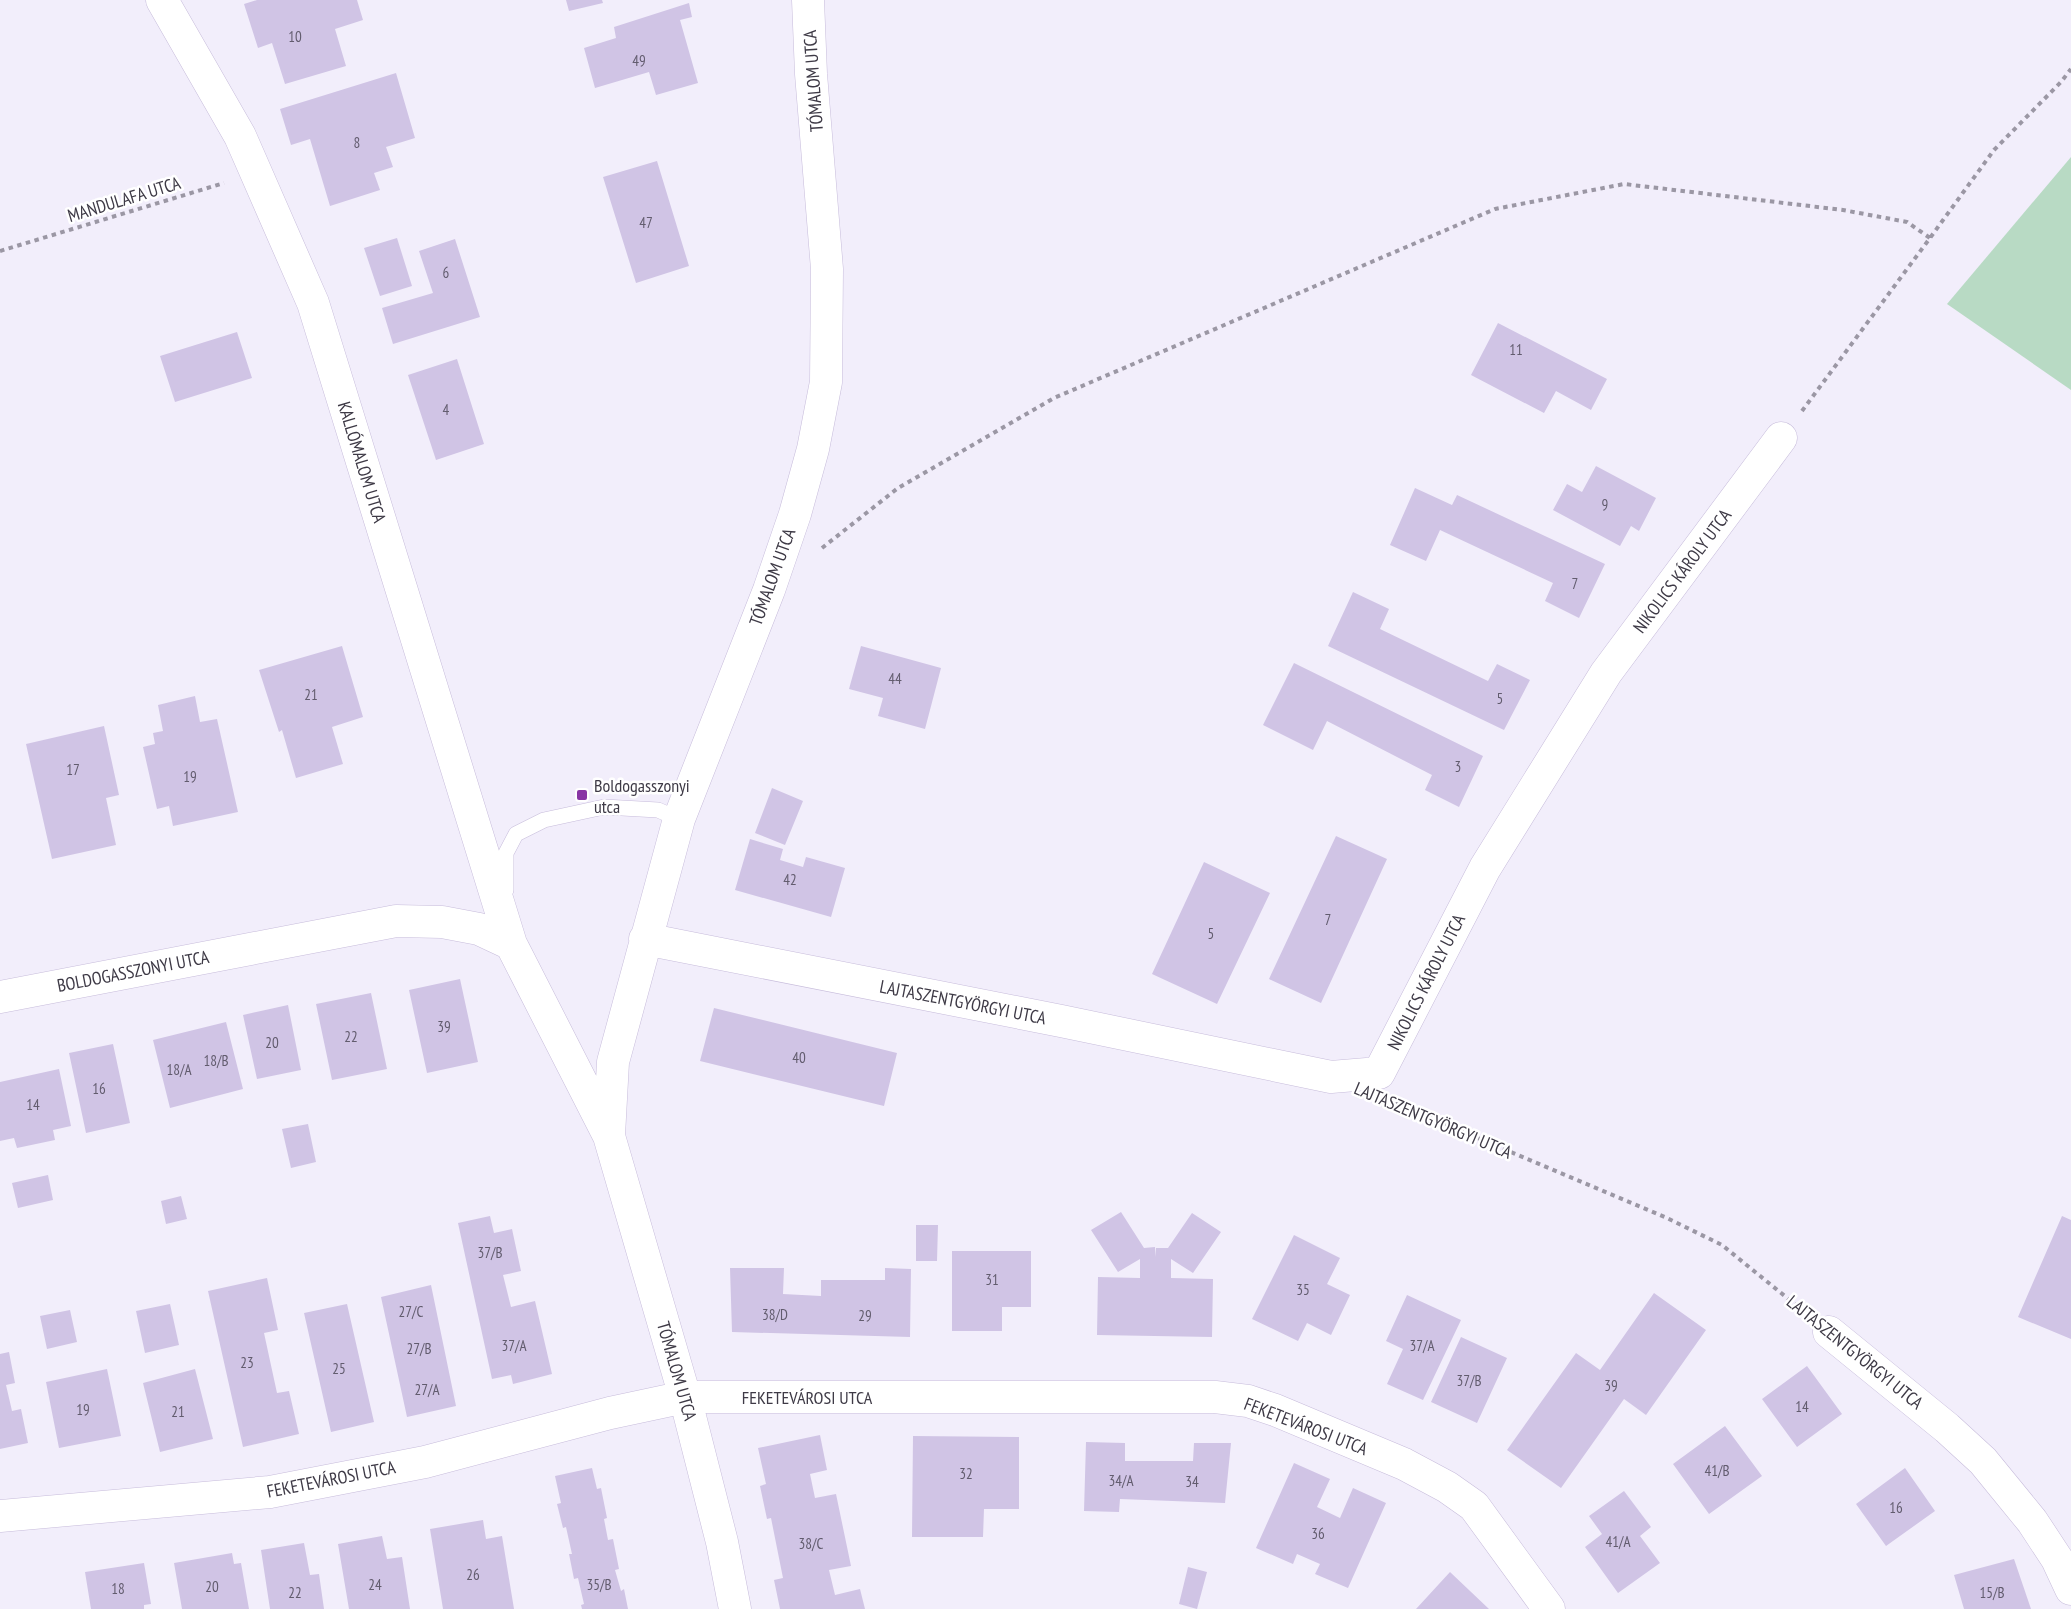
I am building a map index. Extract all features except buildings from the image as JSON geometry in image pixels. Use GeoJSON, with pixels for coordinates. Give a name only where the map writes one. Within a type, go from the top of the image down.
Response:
{"type":"FeatureCollection","features":[{"type":"Feature","properties":{"kind":"street","name":"KALLÓMALOM UTCA"},"geometry":{"type":"LineString","coordinates":[[162,0],[240,136],[313,303],[511,944]]}},
{"type":"Feature","properties":{"kind":"street","name":"TÓMALOM UTCA"},"geometry":{"type":"LineString","coordinates":[[609,1136],[614,1062],[678,819],[770,590],[813,449],[826,382],[827,269],[811,74],[808,0]]}},
{"type":"Feature","properties":{"kind":"street","name":"NIKOLICS KÁROLY UTCA"},"geometry":{"type":"LineString","coordinates":[[1332,1077],[1379,1073],[1485,868],[1605,673],[1782,438]]}},
{"type":"Feature","properties":{"kind":"street","name":"BOLDOGASSZONYI UTCA"},"geometry":{"type":"LineString","coordinates":[[0,997],[396,921],[442,922],[470,927],[511,944]]}},
{"type":"Feature","properties":{"kind":"street","name":"LAJTASZENTGYÖRGYI UTCA"},"geometry":{"type":"LineString","coordinates":[[645,939],[1332,1077]]}},
{"type":"Feature","properties":{"kind":"street","name":"TÓMALOM UTCA"},"geometry":{"type":"LineString","coordinates":[[511,944],[609,1136],[685,1397],[722,1542],[735,1609]]}},
{"type":"Feature","properties":{"kind":"street","name":"LAJTASZENTGYÖRGYI UTCA"},"geometry":{"type":"LineString","coordinates":[[1829,1332],[1947,1428],[1983,1461],[2032,1521],[2057,1559],[2071,1589]]}},
{"type":"Feature","properties":{"kind":"street","name":"FEKETEVÁROSI UTCA"},"geometry":{"type":"LineString","coordinates":[[0,1516],[270,1492],[425,1462],[610,1413],[685,1397],[1215,1397],[1248,1401],[1404,1464],[1447,1487],[1473,1506],[1549,1609]]}},
{"type":"Feature","properties":{"kind":"lane"},"geometry":{"type":"LineString","coordinates":[[511,944],[504,878],[506,853],[516,834],[544,820],[604,807],[658,810],[678,819]]}},
{"type":"Feature","properties":{"kind":"path"},"geometry":{"type":"LineString","coordinates":[[1782,438],[1994,150],[2071,69]]}},
{"type":"Feature","properties":{"kind":"path","name":"MANDULAFA UTCA"},"geometry":{"type":"LineString","coordinates":[[0,251],[256,173]]}},
{"type":"Feature","properties":{"kind":"path"},"geometry":{"type":"LineString","coordinates":[[815,553],[898,488],[1054,398],[1495,209],[1624,184],[1843,210],[1907,222],[1930,238]]}},
{"type":"Feature","properties":{"kind":"path","name":"LAJTASZENTGYÖRGYI UTCA"},"geometry":{"type":"LineString","coordinates":[[1386,1100],[1667,1218],[1722,1245],[1829,1332]]}},
{"type":"Feature","properties":{"kind":"green space"},"geometry":{"type":"Polygon","coordinates":[[[2071,157],[2071,390],[1947,304],[2071,157]]]}},
{"type":"Feature","properties":{"kind":"place","name":"Boldogasszonyi utca"},"geometry":{"type":"Point","coordinates":[582,795]}}]}
